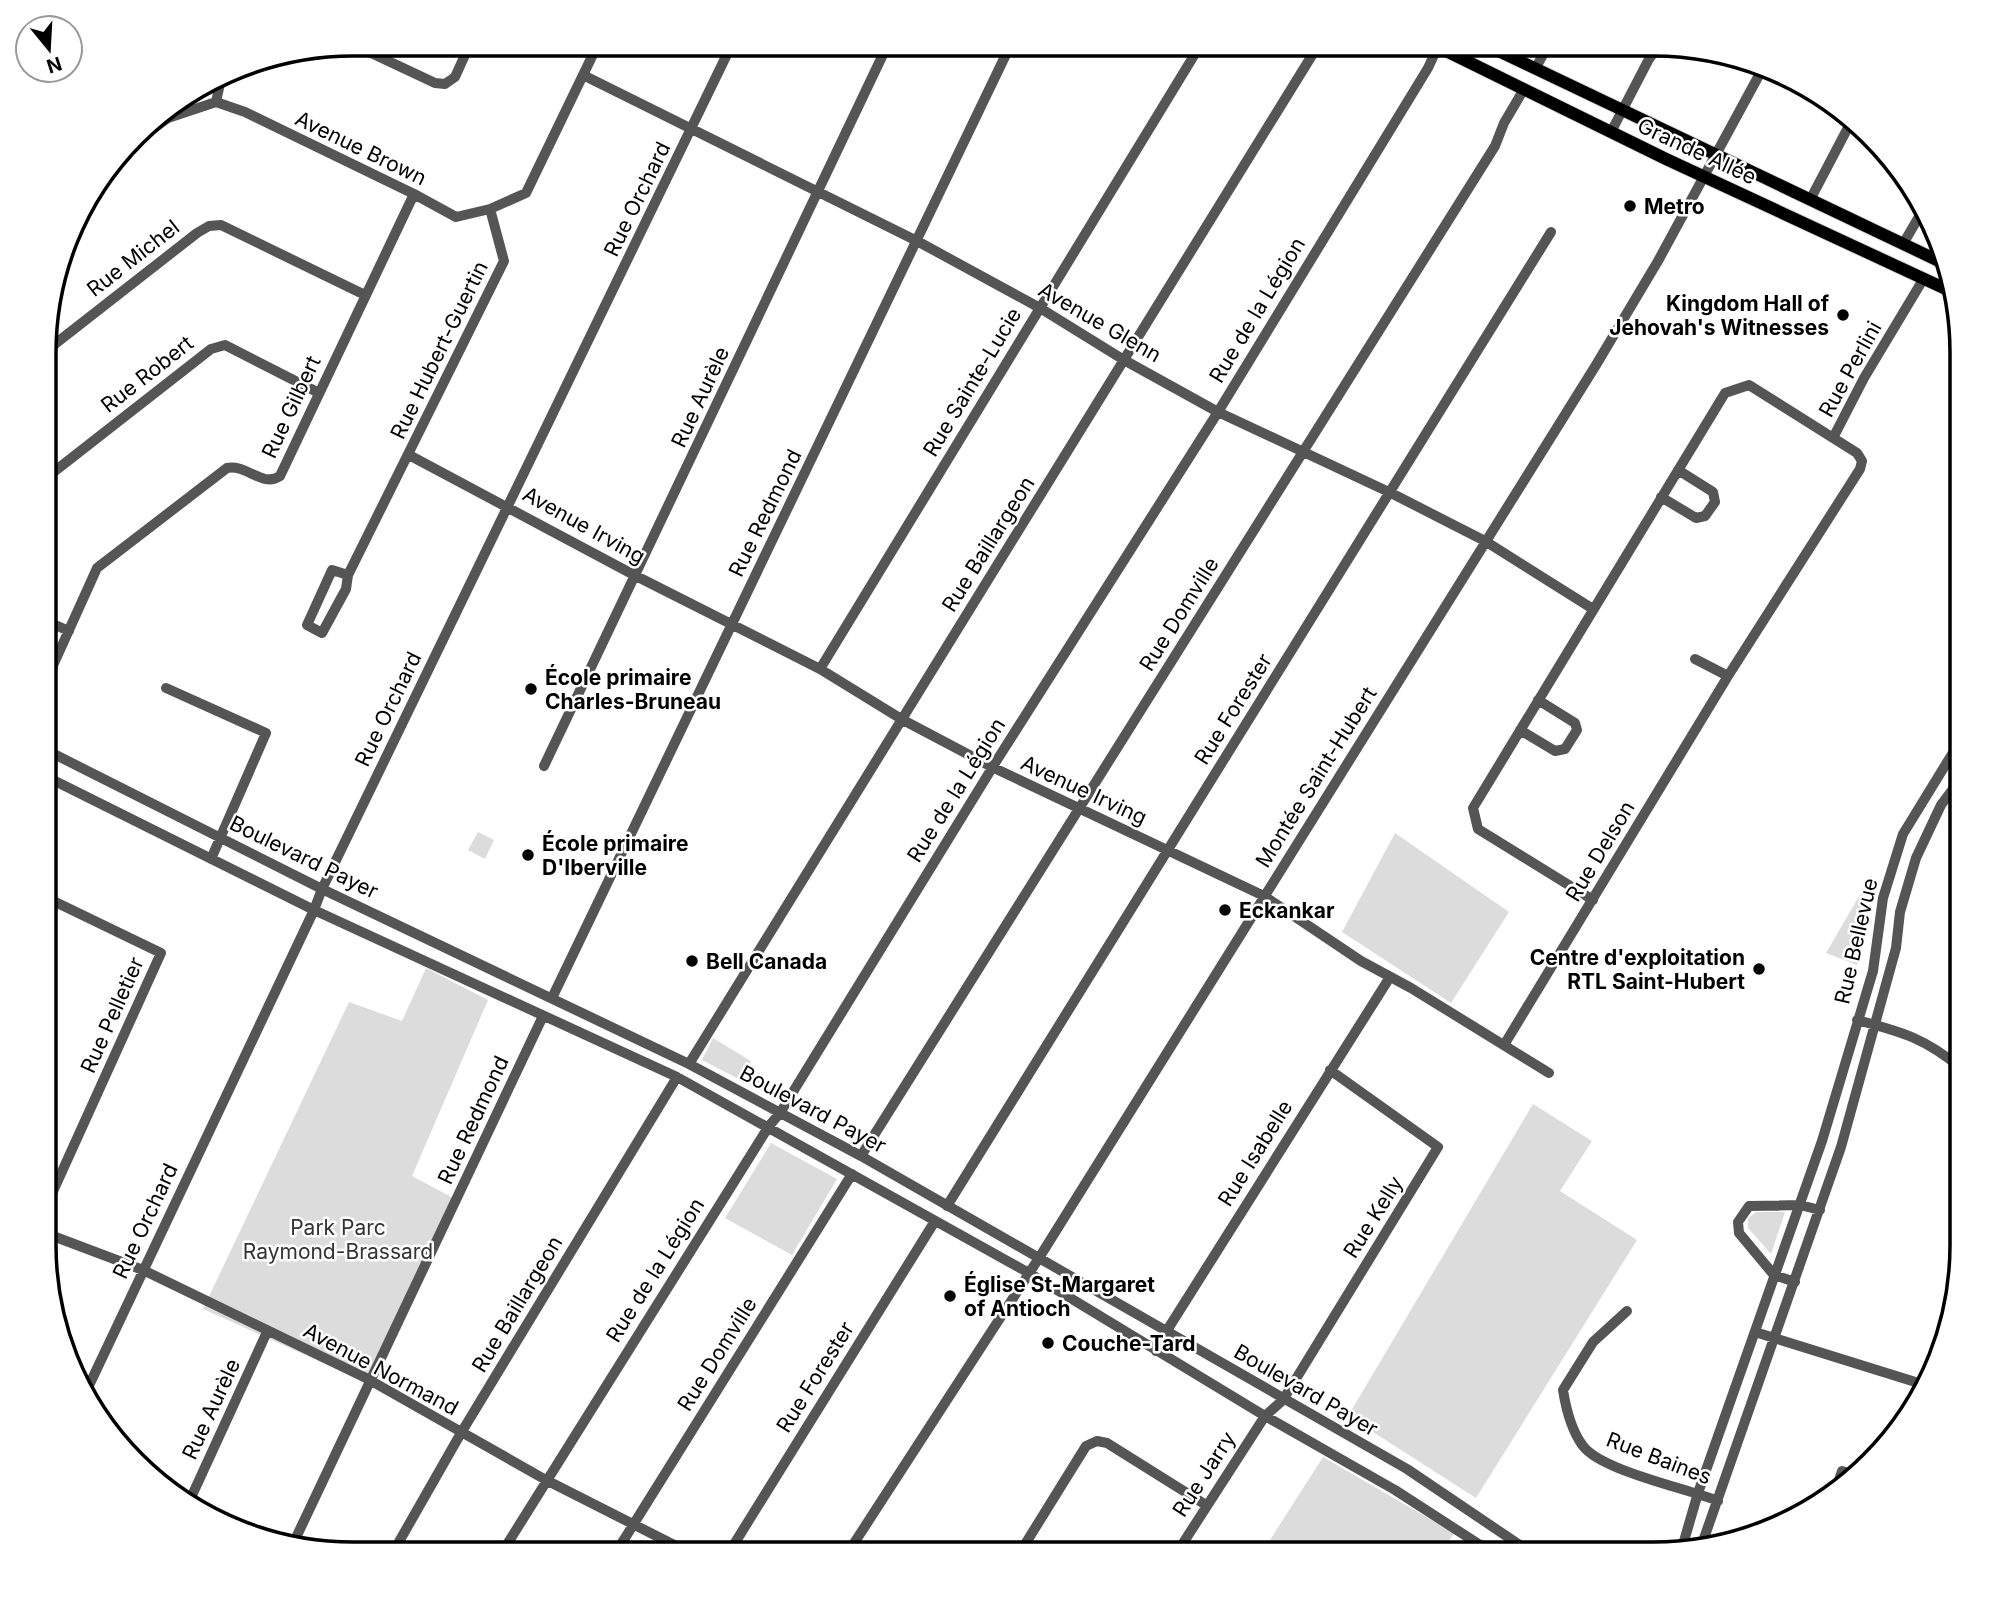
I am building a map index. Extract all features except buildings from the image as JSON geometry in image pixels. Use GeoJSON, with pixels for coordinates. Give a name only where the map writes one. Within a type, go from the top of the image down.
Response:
{"type":"FeatureCollection","features":[{"type":"Feature","properties":{"kind":"main road","name":"Grande Allée"},"geometry":{"type":"LineString","coordinates":[[1459,56],[1611,132],[1942,287]]}},
{"type":"Feature","properties":{"kind":"main road","name":"Grande Allée"},"geometry":{"type":"LineString","coordinates":[[1508,56],[1934,259]]}},
{"type":"Feature","properties":{"kind":"street"},"geometry":{"type":"LineString","coordinates":[[378,56],[435,83],[445,84],[455,76],[464,56]]}},
{"type":"Feature","properties":{"kind":"street"},"geometry":{"type":"LineString","coordinates":[[490,209],[526,193],[592,56]]}},
{"type":"Feature","properties":{"kind":"street","name":"Rue Orchard"},"geometry":{"type":"LineString","coordinates":[[90,1382],[322,889],[726,56]]}},
{"type":"Feature","properties":{"kind":"street","name":"Rue Aurèle"},"geometry":{"type":"LineString","coordinates":[[544,766],[882,56]]}},
{"type":"Feature","properties":{"kind":"street","name":"Rue Redmond"},"geometry":{"type":"LineString","coordinates":[[552,998],[1005,56]]}},
{"type":"Feature","properties":{"kind":"street","name":"Rue Sainte-Lucie"},"geometry":{"type":"LineString","coordinates":[[820,669],[1194,56]]}},
{"type":"Feature","properties":{"kind":"street","name":"Rue Baillargeon"},"geometry":{"type":"LineString","coordinates":[[689,1064],[1312,56]]}},
{"type":"Feature","properties":{"kind":"street","name":"Rue de la Légion"},"geometry":{"type":"LineString","coordinates":[[508,1542],[769,1126],[780,1113],[992,767],[1218,412],[1430,56]]}},
{"type":"Feature","properties":{"kind":"street"},"geometry":{"type":"LineString","coordinates":[[1535,69],[1542,56]]}},
{"type":"Feature","properties":{"kind":"street"},"geometry":{"type":"LineString","coordinates":[[1611,132],[1651,56]]}},
{"type":"Feature","properties":{"kind":"street","name":"Avenue Glenn"},"geometry":{"type":"LineString","coordinates":[[583,75],[917,242],[1040,308],[1218,412],[1391,493],[1485,541],[1593,609]]}},
{"type":"Feature","properties":{"kind":"street","name":"Montée Saint-Hubert"},"geometry":{"type":"LineString","coordinates":[[855,1542],[1039,1258],[1597,365],[1759,76]]}},
{"type":"Feature","properties":{"kind":"street"},"geometry":{"type":"LineString","coordinates":[[173,116],[216,102],[219,89]]}},
{"type":"Feature","properties":{"kind":"street","name":"Rue Domville"},"geometry":{"type":"LineString","coordinates":[[861,1156],[1495,146],[1504,123],[1524,89]]}},
{"type":"Feature","properties":{"kind":"street","name":"Avenue Brown"},"geometry":{"type":"LineString","coordinates":[[216,102],[245,112],[456,217],[490,209]]}},
{"type":"Feature","properties":{"kind":"street"},"geometry":{"type":"LineString","coordinates":[[1811,200],[1848,129]]}},
{"type":"Feature","properties":{"kind":"street","name":"Rue Gilbert"},"geometry":{"type":"LineString","coordinates":[[56,659],[97,568],[227,468],[237,466],[265,480],[273,481],[280,476],[414,194]]}},
{"type":"Feature","properties":{"kind":"street","name":"Rue Hubert-Guertin"},"geometry":{"type":"LineString","coordinates":[[348,575],[332,570],[307,625],[322,633],[346,589],[348,575],[504,261],[490,209]]}},
{"type":"Feature","properties":{"kind":"street"},"geometry":{"type":"LineString","coordinates":[[1903,244],[1917,219]]}},
{"type":"Feature","properties":{"kind":"street","name":"Rue Michel"},"geometry":{"type":"LineString","coordinates":[[57,343],[209,226],[221,225],[365,295]]}},
{"type":"Feature","properties":{"kind":"street","name":"Rue Forester"},"geometry":{"type":"LineString","coordinates":[[947,1206],[1551,232]]}},
{"type":"Feature","properties":{"kind":"street","name":"Rue Perlini"},"geometry":{"type":"LineString","coordinates":[[1593,900],[1478,829],[1473,808],[1725,393],[1749,385],[1833,438],[1864,378],[1924,278]]}},
{"type":"Feature","properties":{"kind":"street","name":"Rue Robert"},"geometry":{"type":"LineString","coordinates":[[56,470],[211,349],[225,345],[319,393]]}},
{"type":"Feature","properties":{"kind":"street","name":"Rue Delson"},"geometry":{"type":"LineString","coordinates":[[1504,1045],[1728,676],[1860,469],[1861,461],[1857,453],[1833,438]]}},
{"type":"Feature","properties":{"kind":"street","name":"Avenue Irving"},"geometry":{"type":"LineString","coordinates":[[409,454],[636,576],[820,669],[903,720],[992,767],[1264,896],[1361,961],[1549,1073]]}},
{"type":"Feature","properties":{"kind":"street"},"geometry":{"type":"LineString","coordinates":[[1661,497],[1696,517],[1704,516],[1715,502],[1713,492],[1678,470]]}},
{"type":"Feature","properties":{"kind":"street"},"geometry":{"type":"LineString","coordinates":[[56,625],[69,631]]}},
{"type":"Feature","properties":{"kind":"street"},"geometry":{"type":"LineString","coordinates":[[1695,659],[1728,676]]}},
{"type":"Feature","properties":{"kind":"street"},"geometry":{"type":"LineString","coordinates":[[166,688],[266,733],[211,859]]}},
{"type":"Feature","properties":{"kind":"street"},"geometry":{"type":"LineString","coordinates":[[1520,730],[1555,751],[1565,749],[1577,730],[1575,723],[1538,700]]}},
{"type":"Feature","properties":{"kind":"street","name":"Boulevard Payer"},"geometry":{"type":"LineString","coordinates":[[56,755],[322,889],[689,1064],[861,1156],[1283,1400],[1408,1469],[1514,1542]]}},
{"type":"Feature","properties":{"kind":"street","name":"Rue Bellevue"},"geometry":{"type":"LineString","coordinates":[[1684,1540],[1698,1493],[1822,1142],[1873,971],[1883,898],[1903,834],[1950,757]]}},
{"type":"Feature","properties":{"kind":"street","name":"Boulevard Payer"},"geometry":{"type":"LineString","coordinates":[[56,781],[314,910],[677,1077],[769,1126],[1029,1273],[1265,1416],[1395,1490],[1475,1542]]}},
{"type":"Feature","properties":{"kind":"street","name":"Rue Bellevue"},"geometry":{"type":"LineString","coordinates":[[1705,1537],[1841,1147],[1896,948],[1900,912],[1916,858],[1941,806],[1950,794]]}},
{"type":"Feature","properties":{"kind":"street","name":"Rue Pelletier"},"geometry":{"type":"LineString","coordinates":[[56,902],[161,953],[56,1185]]}},
{"type":"Feature","properties":{"kind":"street","name":"Rue Isabelle"},"geometry":{"type":"LineString","coordinates":[[1156,1351],[1390,977]]}},
{"type":"Feature","properties":{"kind":"street","name":"Rue Redmond"},"geometry":{"type":"LineString","coordinates":[[297,1536],[543,1016]]}},
{"type":"Feature","properties":{"kind":"street"},"geometry":{"type":"LineString","coordinates":[[1857,1020],[1911,1035],[1938,1049],[1950,1059]]}},
{"type":"Feature","properties":{"kind":"street","name":"Rue Kelly"},"geometry":{"type":"LineString","coordinates":[[1265,1416],[1283,1400],[1438,1147],[1330,1070]]}},
{"type":"Feature","properties":{"kind":"street","name":"Rue Baillargeon"},"geometry":{"type":"LineString","coordinates":[[399,1542],[461,1433],[677,1077]]}},
{"type":"Feature","properties":{"kind":"street","name":"Rue Domville"},"geometry":{"type":"LineString","coordinates":[[622,1542],[852,1174]]}},
{"type":"Feature","properties":{"kind":"street"},"geometry":{"type":"LineString","coordinates":[[1795,1282],[1774,1275],[1739,1233],[1738,1222],[1749,1206],[1800,1205],[1820,1210]]}},
{"type":"Feature","properties":{"kind":"street","name":"Rue Forester"},"geometry":{"type":"LineString","coordinates":[[736,1542],[934,1221]]}},
{"type":"Feature","properties":{"kind":"street","name":"Avenue Normand"},"geometry":{"type":"LineString","coordinates":[[56,1237],[143,1270],[370,1381],[546,1480],[668,1542]]}},
{"type":"Feature","properties":{"kind":"street","name":"Rue Baines"},"geometry":{"type":"LineString","coordinates":[[1627,1311],[1593,1342],[1563,1390],[1566,1412],[1584,1447],[1599,1459],[1718,1502]]}},
{"type":"Feature","properties":{"kind":"street","name":"Rue Aurèle"},"geometry":{"type":"LineString","coordinates":[[192,1495],[267,1332]]}},
{"type":"Feature","properties":{"kind":"street"},"geometry":{"type":"LineString","coordinates":[[1755,1332],[1916,1382]]}},
{"type":"Feature","properties":{"kind":"street","name":"Rue Jarry"},"geometry":{"type":"LineString","coordinates":[[1183,1542],[1265,1416]]}},
{"type":"Feature","properties":{"kind":"street"},"geometry":{"type":"LineString","coordinates":[[1026,1542],[1086,1446],[1097,1441],[1108,1443],[1206,1505]]}},
{"type":"Feature","properties":{"kind":"green space"},"geometry":{"type":"Polygon","coordinates":[[[478,832],[494,840],[485,859],[468,850],[478,832]]]}},
{"type":"Feature","properties":{"kind":"green space"},"geometry":{"type":"Polygon","coordinates":[[[1395,833],[1509,912],[1451,1003],[1342,932],[1395,833]]]}},
{"type":"Feature","properties":{"kind":"green space"},"geometry":{"type":"Polygon","coordinates":[[[1872,874],[1864,910],[1863,943],[1857,965],[1826,953],[1872,874]]]}},
{"type":"Feature","properties":{"kind":"green space","name":"Park Parc Raymond-Brassard"},"geometry":{"type":"Polygon","coordinates":[[[426,968],[488,1000],[412,1176],[459,1201],[370,1384],[203,1309],[349,1002],[402,1021],[426,968]]]}},
{"type":"Feature","properties":{"kind":"green space"},"geometry":{"type":"Polygon","coordinates":[[[713,1038],[751,1061],[747,1072],[784,1091],[779,1100],[702,1060],[713,1038]]]}},
{"type":"Feature","properties":{"kind":"green space"},"geometry":{"type":"Polygon","coordinates":[[[1533,1104],[1592,1141],[1560,1191],[1637,1240],[1476,1498],[1348,1416],[1533,1104]]]}},
{"type":"Feature","properties":{"kind":"green space"},"geometry":{"type":"Polygon","coordinates":[[[771,1143],[837,1179],[792,1255],[725,1218],[771,1143]]]}},
{"type":"Feature","properties":{"kind":"green space"},"geometry":{"type":"Polygon","coordinates":[[[1756,1212],[1785,1212],[1771,1254],[1748,1228],[1748,1218],[1756,1212]]]}},
{"type":"Feature","properties":{"kind":"green space"},"geometry":{"type":"Polygon","coordinates":[[[1323,1457],[1454,1533],[1448,1542],[1269,1542],[1323,1457]]]}},
{"type":"Feature","properties":{"kind":"place","name":"Metro"},"geometry":{"type":"Point","coordinates":[1630,206]}},
{"type":"Feature","properties":{"kind":"place","name":"Kingdom Hall of Jehovah's Witnesses"},"geometry":{"type":"Point","coordinates":[1843,315]}},
{"type":"Feature","properties":{"kind":"place","name":"École primaire Charles-Bruneau"},"geometry":{"type":"Point","coordinates":[531,689]}},
{"type":"Feature","properties":{"kind":"place","name":"École primaire D'Iberville"},"geometry":{"type":"Point","coordinates":[528,855]}},
{"type":"Feature","properties":{"kind":"place","name":"Eckankar"},"geometry":{"type":"Point","coordinates":[1225,910]}},
{"type":"Feature","properties":{"kind":"place","name":"Bell Canada"},"geometry":{"type":"Point","coordinates":[692,961]}},
{"type":"Feature","properties":{"kind":"place","name":"Centre d'exploitation RTL Saint-Hubert"},"geometry":{"type":"Point","coordinates":[1759,969]}},
{"type":"Feature","properties":{"kind":"place","name":"Église St-Margaret of Antioch"},"geometry":{"type":"Point","coordinates":[950,1296]}},
{"type":"Feature","properties":{"kind":"place","name":"Couche-Tard"},"geometry":{"type":"Point","coordinates":[1048,1343]}}]}
